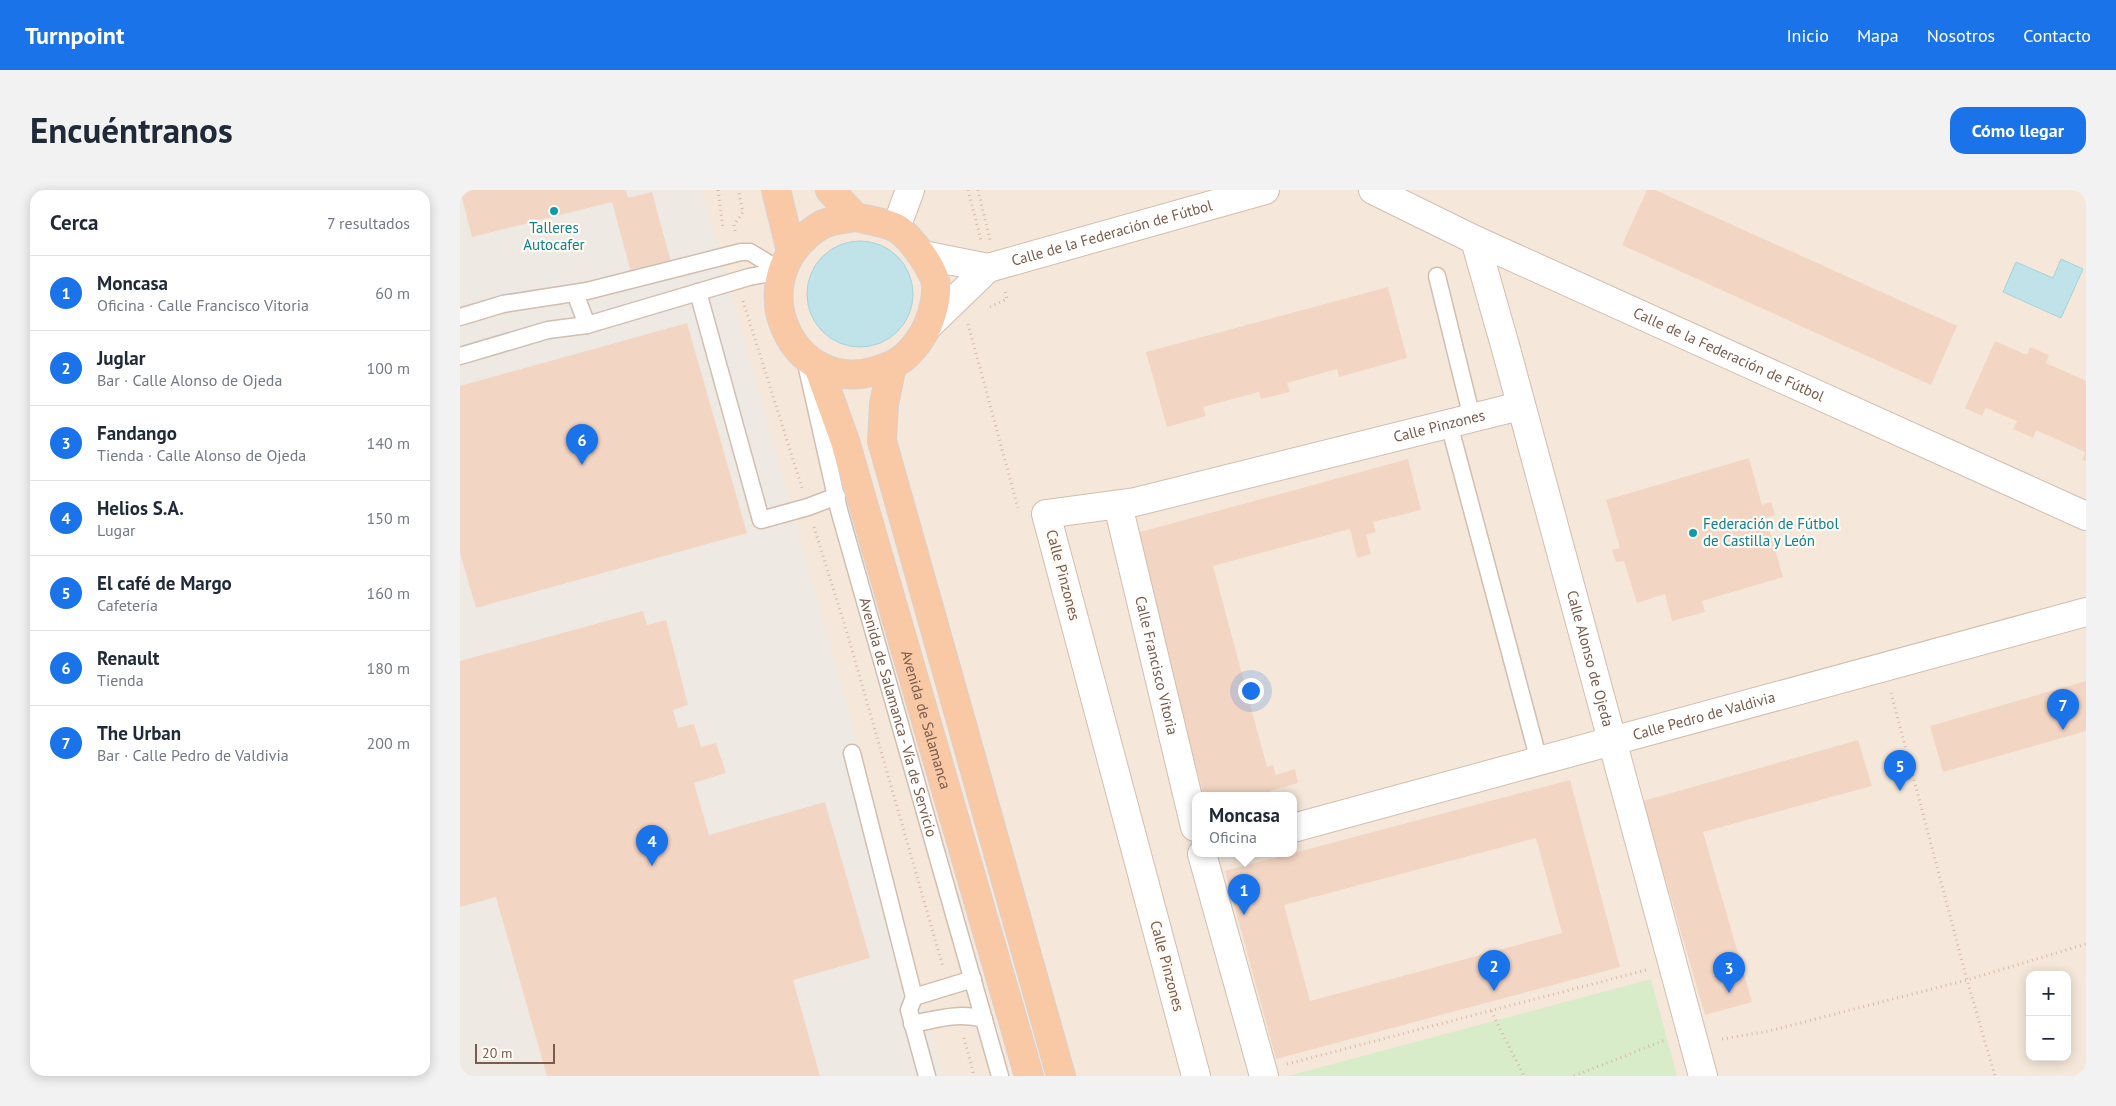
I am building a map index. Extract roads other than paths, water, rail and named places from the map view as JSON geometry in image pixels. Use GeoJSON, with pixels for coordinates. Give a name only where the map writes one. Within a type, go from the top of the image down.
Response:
{"type":"FeatureCollection","features":[{"type":"Feature","properties":{"kind":"highway"},"geometry":{"type":"LineString","coordinates":[[776,190],[786,261],[777,300],[788,337],[811,361],[839,374],[861,375],[892,366],[912,352],[929,325],[937,285],[923,255],[896,228],[855,217],[828,222],[811,231],[786,261]]}},
{"type":"Feature","properties":{"kind":"highway"},"geometry":{"type":"LineString","coordinates":[[830,190],[855,217]]}},
{"type":"Feature","properties":{"kind":"highway","name":"Avenida de Salamanca"},"geometry":{"type":"LineString","coordinates":[[811,361],[845,441],[1029,1076]]}},
{"type":"Feature","properties":{"kind":"highway"},"geometry":{"type":"LineString","coordinates":[[892,366],[884,404],[882,441],[1061,1076]]}},
{"type":"Feature","properties":{"kind":"street"},"geometry":{"type":"LineString","coordinates":[[896,228],[910,190]]}},
{"type":"Feature","properties":{"kind":"street","name":"Calle de la Federación de Fútbol"},"geometry":{"type":"LineString","coordinates":[[923,255],[985,257],[1265,190]]}},
{"type":"Feature","properties":{"kind":"street","name":"Calle de la Federación de Fútbol"},"geometry":{"type":"LineString","coordinates":[[1373,190],[1475,240],[2086,516]]}},
{"type":"Feature","properties":{"kind":"street","name":"Calle Alonso de Ojeda"},"geometry":{"type":"LineString","coordinates":[[1475,240],[1703,1076]]}},
{"type":"Feature","properties":{"kind":"street","name":"Calle de la Federación de Fútbol"},"geometry":{"type":"LineString","coordinates":[[929,325],[985,257]]}},
{"type":"Feature","properties":{"kind":"street","name":"Calle Pinzones"},"geometry":{"type":"LineString","coordinates":[[1196,1076],[1046,514],[1118,505],[1520,406]]}},
{"type":"Feature","properties":{"kind":"street","name":"Calle Francisco Vitoria"},"geometry":{"type":"LineString","coordinates":[[1118,505],[1192,813]]}},
{"type":"Feature","properties":{"kind":"street","name":"Calle Pedro de Valdivia"},"geometry":{"type":"LineString","coordinates":[[1297,827],[2086,612]]}},
{"type":"Feature","properties":{"kind":"street"},"geometry":{"type":"LineString","coordinates":[[1203,857],[1263,1073]]}},
{"type":"Feature","properties":{"kind":"lane"},"geometry":{"type":"LineString","coordinates":[[460,316],[503,304],[575,293],[741,252],[750,252],[786,261]]}},
{"type":"Feature","properties":{"kind":"lane"},"geometry":{"type":"LineString","coordinates":[[460,356],[548,330],[587,325],[749,277],[786,261]]}},
{"type":"Feature","properties":{"kind":"lane"},"geometry":{"type":"LineString","coordinates":[[1437,276],[1460,421],[1539,761]]}},
{"type":"Feature","properties":{"kind":"lane"},"geometry":{"type":"LineString","coordinates":[[698,292],[761,520],[808,507],[836,496]]}},
{"type":"Feature","properties":{"kind":"lane"},"geometry":{"type":"LineString","coordinates":[[575,293],[587,325]]}},
{"type":"Feature","properties":{"kind":"lane","name":"Avenida de Salamanca - Vía de Servicio"},"geometry":{"type":"LineString","coordinates":[[811,361],[836,496],[1000,1076]]}},
{"type":"Feature","properties":{"kind":"lane"},"geometry":{"type":"LineString","coordinates":[[852,753],[914,997],[909,1010],[926,1076]]}},
{"type":"Feature","properties":{"kind":"lane"},"geometry":{"type":"LineString","coordinates":[[914,997],[949,988],[973,979]]}},
{"type":"Feature","properties":{"kind":"lane"},"geometry":{"type":"LineString","coordinates":[[912,1024],[957,1015],[969,1014],[984,1018]]}},
{"type":"Feature","properties":{"kind":"water"},"geometry":{"type":"Polygon","coordinates":[[[860,241],[880,245],[898,256],[909,274],[913,294],[909,314],[898,332],[880,343],[860,347],[840,343],[822,332],[811,314],[807,294],[811,274],[822,256],[840,245],[860,241]]]}},
{"type":"Feature","properties":{"kind":"water"},"geometry":{"type":"Polygon","coordinates":[[[2061,259],[2083,269],[2061,318],[2003,292],[2016,262],[2053,278],[2061,259]]]}},
{"type":"Feature","properties":{"kind":"place","name":"Talleres Autocafer"},"geometry":{"type":"Point","coordinates":[554,211]}},
{"type":"Feature","properties":{"kind":"place","name":"Renault"},"geometry":{"type":"Point","coordinates":[582,465]}},
{"type":"Feature","properties":{"kind":"place","name":"Federación de Fútbol de Castilla y León"},"geometry":{"type":"Point","coordinates":[1693,533]}},
{"type":"Feature","properties":{"kind":"place","name":"The Urban"},"geometry":{"type":"Point","coordinates":[2063,730]}},
{"type":"Feature","properties":{"kind":"place","name":"El café de Margo"},"geometry":{"type":"Point","coordinates":[1900,791]}},
{"type":"Feature","properties":{"kind":"place","name":"Helios S.A."},"geometry":{"type":"Point","coordinates":[652,866]}},
{"type":"Feature","properties":{"kind":"place","name":"Moncasa"},"geometry":{"type":"Point","coordinates":[1244,915]}},
{"type":"Feature","properties":{"kind":"place","name":"Juglar"},"geometry":{"type":"Point","coordinates":[1494,991]}},
{"type":"Feature","properties":{"kind":"place","name":"Fandango"},"geometry":{"type":"Point","coordinates":[1729,993]}}]}
